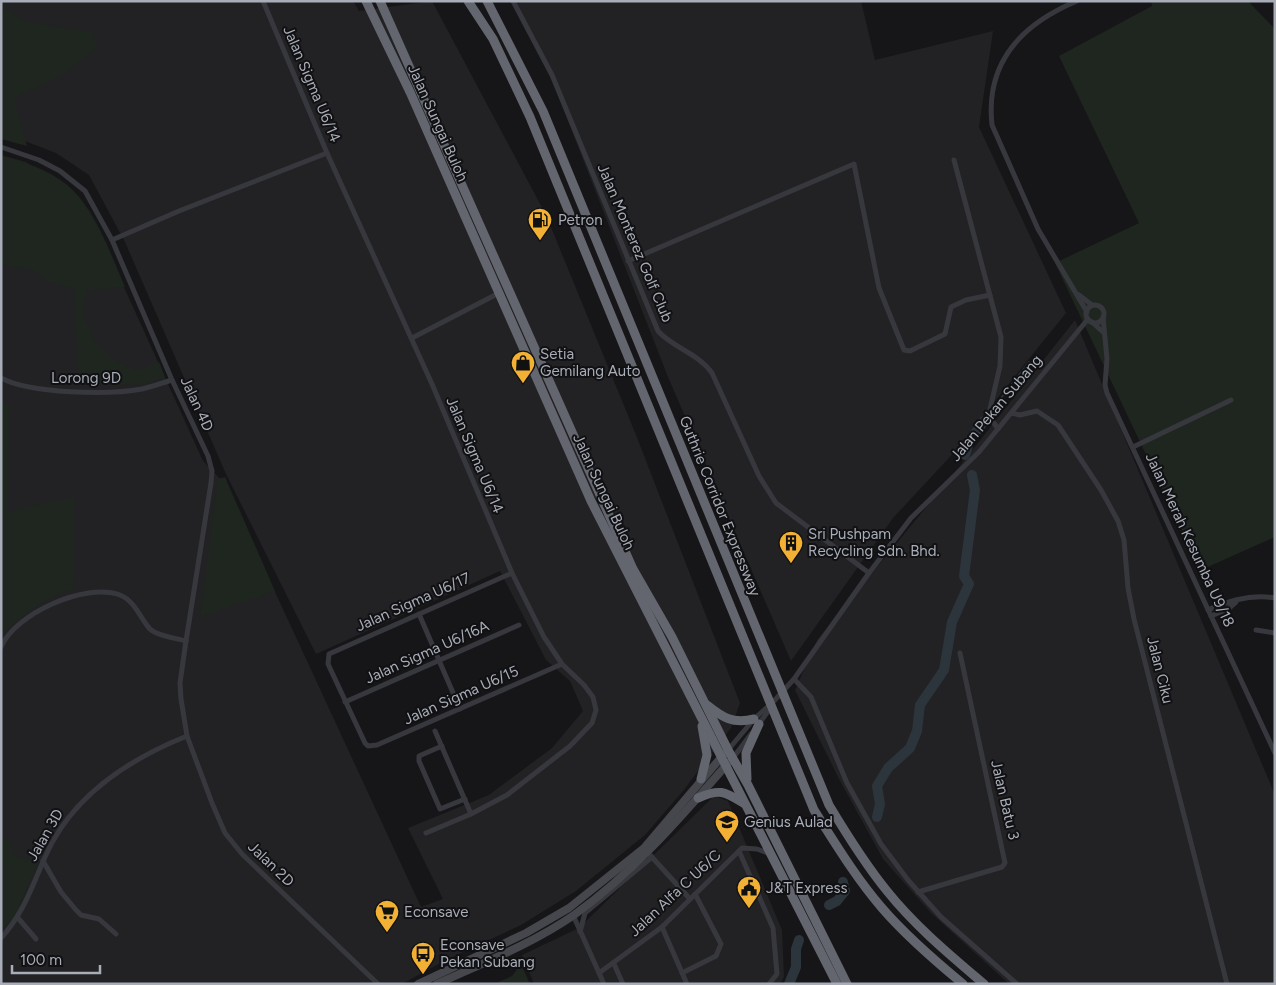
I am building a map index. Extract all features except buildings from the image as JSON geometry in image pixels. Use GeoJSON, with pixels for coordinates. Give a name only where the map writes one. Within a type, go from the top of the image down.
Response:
{"type":"FeatureCollection","features":[{"type":"Feature","properties":{"kind":"highway","name":"Jalan Sungai Buloh"},"geometry":{"type":"LineString","coordinates":[[366,1],[591,501],[837,984]]}},
{"type":"Feature","properties":{"kind":"highway","name":"Jalan Sungai Buloh"},"geometry":{"type":"LineString","coordinates":[[380,1],[633,569],[748,785],[847,984]]}},
{"type":"Feature","properties":{"kind":"highway","name":"Guthrie Corridor Expressway"},"geometry":{"type":"LineString","coordinates":[[468,1],[493,39],[530,117],[814,810],[846,861],[882,908],[926,954],[963,984]]}},
{"type":"Feature","properties":{"kind":"highway","name":"Guthrie Corridor Expressway"},"geometry":{"type":"LineString","coordinates":[[487,1],[543,111],[740,595],[829,805],[854,847],[888,892],[935,942],[984,984]]}},
{"type":"Feature","properties":{"kind":"highway"},"geometry":{"type":"LineString","coordinates":[[705,703],[729,720],[757,722],[746,753],[748,785]]}},
{"type":"Feature","properties":{"kind":"highway"},"geometry":{"type":"LineString","coordinates":[[701,779],[707,755],[702,721]]}},
{"type":"Feature","properties":{"kind":"highway"},"geometry":{"type":"LineString","coordinates":[[698,798],[719,791],[726,792],[746,804]]}},
{"type":"Feature","properties":{"kind":"main road"},"geometry":{"type":"LineString","coordinates":[[437,984],[523,945],[573,915],[650,855],[698,798],[730,754]]}},
{"type":"Feature","properties":{"kind":"main road"},"geometry":{"type":"LineString","coordinates":[[418,984],[519,937],[569,908],[644,848],[701,779],[724,762]]}},
{"type":"Feature","properties":{"kind":"street","name":"Jalan Sigma U6/14"},"geometry":{"type":"LineString","coordinates":[[263,1],[327,153],[412,338],[512,573],[544,637],[562,664],[584,685],[592,697],[596,710],[592,723],[570,746],[507,795],[471,814],[426,833]]}},
{"type":"Feature","properties":{"kind":"street","name":"Jalan Monterez Golf Club"},"geometry":{"type":"LineString","coordinates":[[513,1],[552,75],[658,331],[666,339],[703,362],[712,373],[759,476],[776,503],[869,573]]}},
{"type":"Feature","properties":{"kind":"street"},"geometry":{"type":"LineString","coordinates":[[1077,1],[1051,12],[1008,50],[993,82],[990,108],[992,125],[1038,229],[1068,282],[1092,306],[1100,306],[1104,313],[1100,321],[1090,321]]}},
{"type":"Feature","properties":{"kind":"street","name":"Jalan 4D"},"geometry":{"type":"LineString","coordinates":[[1,147],[39,160],[80,185],[112,240],[172,380],[208,456],[212,471],[180,683],[187,736]]}},
{"type":"Feature","properties":{"kind":"street"},"geometry":{"type":"LineString","coordinates":[[112,240],[179,211],[327,153]]}},
{"type":"Feature","properties":{"kind":"street"},"geometry":{"type":"LineString","coordinates":[[954,160],[1002,348],[1000,366],[990,409],[992,420],[998,429]]}},
{"type":"Feature","properties":{"kind":"street"},"geometry":{"type":"LineString","coordinates":[[628,262],[854,164],[879,288],[904,350],[910,351],[945,334],[951,307],[966,300],[990,295]]}},
{"type":"Feature","properties":{"kind":"street"},"geometry":{"type":"LineString","coordinates":[[412,338],[499,293]]}},
{"type":"Feature","properties":{"kind":"street"},"geometry":{"type":"LineString","coordinates":[[1078,294],[1090,321],[1104,333]]}},
{"type":"Feature","properties":{"kind":"street"},"geometry":{"type":"LineString","coordinates":[[1087,312],[1092,306]]}},
{"type":"Feature","properties":{"kind":"street","name":"Jalan Merah Kesumba U9/18"},"geometry":{"type":"LineString","coordinates":[[1103,317],[1107,359],[1106,389],[1275,753]]}},
{"type":"Feature","properties":{"kind":"street","name":"Jalan Pekan Subang"},"geometry":{"type":"LineString","coordinates":[[757,722],[770,712],[774,701],[794,679],[869,573],[911,518],[961,472],[1090,321]]}},
{"type":"Feature","properties":{"kind":"street","name":"Lorong 9D"},"geometry":{"type":"LineString","coordinates":[[1,378],[13,385],[40,390],[112,391],[143,389],[172,380]]}},
{"type":"Feature","properties":{"kind":"street"},"geometry":{"type":"LineString","coordinates":[[1133,447],[1231,400]]}},
{"type":"Feature","properties":{"kind":"street","name":"Jalan Ciku"},"geometry":{"type":"LineString","coordinates":[[1012,413],[1020,415],[1037,411],[1058,425],[1102,490],[1118,521],[1124,540],[1128,588],[1134,619],[1227,984]]}},
{"type":"Feature","properties":{"kind":"street","name":"Jalan Sigma U6/17"},"geometry":{"type":"LineString","coordinates":[[345,702],[328,664],[328,657],[333,650],[512,573]]}},
{"type":"Feature","properties":{"kind":"street"},"geometry":{"type":"LineString","coordinates":[[1,648],[9,635],[38,610],[70,598],[106,593],[119,595],[128,600],[151,630],[186,641]]}},
{"type":"Feature","properties":{"kind":"street"},"geometry":{"type":"LineString","coordinates":[[1208,610],[1225,603],[1236,602],[1257,595],[1275,598]]}},
{"type":"Feature","properties":{"kind":"street"},"geometry":{"type":"LineString","coordinates":[[1211,616],[1228,609],[1236,602]]}},
{"type":"Feature","properties":{"kind":"street"},"geometry":{"type":"LineString","coordinates":[[419,614],[460,708]]}},
{"type":"Feature","properties":{"kind":"street","name":"Jalan Sigma U6/16A"},"geometry":{"type":"LineString","coordinates":[[345,702],[519,625]]}},
{"type":"Feature","properties":{"kind":"street"},"geometry":{"type":"LineString","coordinates":[[1256,630],[1275,633]]}},
{"type":"Feature","properties":{"kind":"street","name":"Jalan Batu 3"},"geometry":{"type":"LineString","coordinates":[[918,892],[1002,867],[1005,863],[960,653]]}},
{"type":"Feature","properties":{"kind":"street","name":"Jalan Sigma U6/15"},"geometry":{"type":"LineString","coordinates":[[345,702],[365,743],[368,746],[377,745],[562,664]]}},
{"type":"Feature","properties":{"kind":"street"},"geometry":{"type":"LineString","coordinates":[[794,679],[811,697],[846,783],[881,844],[940,917],[1017,984]]}},
{"type":"Feature","properties":{"kind":"street"},"geometry":{"type":"LineString","coordinates":[[730,754],[757,722]]}},
{"type":"Feature","properties":{"kind":"street"},"geometry":{"type":"LineString","coordinates":[[730,754],[757,722]]}},
{"type":"Feature","properties":{"kind":"street"},"geometry":{"type":"LineString","coordinates":[[436,731],[471,814]]}},
{"type":"Feature","properties":{"kind":"street","name":"Jalan 3D"},"geometry":{"type":"LineString","coordinates":[[1,938],[18,918],[43,861],[69,814],[90,793],[110,777],[163,746],[187,736]]}},
{"type":"Feature","properties":{"kind":"street","name":"Jalan 2D"},"geometry":{"type":"LineString","coordinates":[[187,736],[212,803],[229,840],[378,984]]}},
{"type":"Feature","properties":{"kind":"street"},"geometry":{"type":"LineString","coordinates":[[442,746],[419,756],[418,761],[440,810],[465,800]]}},
{"type":"Feature","properties":{"kind":"street","name":"Jalan Alfa C U6/C"},"geometry":{"type":"LineString","coordinates":[[599,974],[662,927],[739,850],[748,847],[771,855]]}},
{"type":"Feature","properties":{"kind":"street"},"geometry":{"type":"LineString","coordinates":[[739,850],[773,928],[777,974],[769,984]]}},
{"type":"Feature","properties":{"kind":"street"},"geometry":{"type":"LineString","coordinates":[[580,932],[582,920],[587,911],[608,896],[650,855],[690,899]]}},
{"type":"Feature","properties":{"kind":"street"},"geometry":{"type":"LineString","coordinates":[[43,861],[61,892],[76,910],[81,915],[100,919],[116,934]]}},
{"type":"Feature","properties":{"kind":"street"},"geometry":{"type":"LineString","coordinates":[[682,973],[716,956],[721,944],[695,894]]}},
{"type":"Feature","properties":{"kind":"street"},"geometry":{"type":"LineString","coordinates":[[573,915],[604,984]]}},
{"type":"Feature","properties":{"kind":"street"},"geometry":{"type":"LineString","coordinates":[[18,918],[36,939]]}},
{"type":"Feature","properties":{"kind":"street"},"geometry":{"type":"LineString","coordinates":[[662,927],[687,984]]}},
{"type":"Feature","properties":{"kind":"street"},"geometry":{"type":"LineString","coordinates":[[614,964],[623,984]]}},
{"type":"Feature","properties":{"kind":"shaded area"},"geometry":{"type":"Polygon","coordinates":[[[1,1],[353,1],[359,11],[432,1],[546,215],[636,435],[740,703],[731,728],[683,791],[645,835],[576,891],[521,925],[446,960],[402,984],[1,984],[1,155],[26,162],[67,193],[98,230],[203,461],[225,484],[421,907],[443,899],[408,828],[489,795],[552,748],[583,711],[570,681],[546,660],[500,571],[316,654],[226,474],[125,242],[89,175],[56,153],[1,132],[1,1]]]}},
{"type":"Feature","properties":{"kind":"shaded area"},"geometry":{"type":"Polygon","coordinates":[[[512,1],[861,1],[875,60],[993,31],[979,127],[1066,313],[948,459],[893,518],[791,661],[668,377],[545,62],[512,1]]]}},
{"type":"Feature","properties":{"kind":"shaded area"},"geometry":{"type":"Polygon","coordinates":[[[1151,1],[1248,1],[1275,29],[1275,537],[1201,570],[1055,263],[1139,223],[1059,56],[1152,6],[1151,1]]]}},
{"type":"Feature","properties":{"kind":"shaded area"},"geometry":{"type":"Polygon","coordinates":[[[6,9],[25,22],[92,32],[98,47],[59,77],[14,98],[27,146],[1,139],[1,12],[6,9]]]}},
{"type":"Feature","properties":{"kind":"shaded area"},"geometry":{"type":"Polygon","coordinates":[[[1,156],[44,170],[60,179],[86,206],[108,247],[125,287],[87,290],[83,314],[95,343],[114,360],[137,371],[159,362],[165,377],[144,385],[79,384],[74,289],[42,279],[37,271],[1,264],[1,156]]]}},
{"type":"Feature","properties":{"kind":"shaded area"},"geometry":{"type":"Polygon","coordinates":[[[1075,320],[1275,795],[1275,984],[1009,984],[931,913],[883,859],[839,779],[795,690],[817,640],[956,471],[1075,320]]]}},
{"type":"Feature","properties":{"kind":"shaded area"},"geometry":{"type":"Polygon","coordinates":[[[1,403],[9,404],[8,512],[74,497],[73,589],[36,606],[5,632],[1,629],[1,403]]]}},
{"type":"Feature","properties":{"kind":"shaded area"},"geometry":{"type":"Polygon","coordinates":[[[225,477],[275,591],[200,617],[218,479],[225,477]]]}},
{"type":"Feature","properties":{"kind":"shaded area"},"geometry":{"type":"Polygon","coordinates":[[[714,796],[728,801],[782,930],[784,977],[780,984],[534,984],[522,955],[579,928],[714,796]]]}},
{"type":"Feature","properties":{"kind":"shaded area"},"geometry":{"type":"Polygon","coordinates":[[[1,838],[10,841],[14,857],[39,860],[15,916],[1,931],[1,838]]]}},
{"type":"Feature","properties":{"kind":"shaded area"},"geometry":{"type":"Polygon","coordinates":[[[521,964],[530,984],[494,984],[512,976],[521,964]]]}},
{"type":"Feature","properties":{"kind":"waterway"},"geometry":{"type":"LineString","coordinates":[[995,406],[1029,362]]}},
{"type":"Feature","properties":{"kind":"waterway"},"geometry":{"type":"LineString","coordinates":[[965,455],[970,440],[984,421]]}},
{"type":"Feature","properties":{"kind":"waterway"},"geometry":{"type":"LineString","coordinates":[[877,817],[880,804],[877,786],[888,768],[910,748],[917,731],[920,705],[944,670],[952,622],[969,584],[964,576],[975,490],[972,475]]}},
{"type":"Feature","properties":{"kind":"waterway"},"geometry":{"type":"LineString","coordinates":[[829,905],[837,901],[845,891],[843,882]]}},
{"type":"Feature","properties":{"kind":"waterway"},"geometry":{"type":"LineString","coordinates":[[789,984],[796,967],[796,949],[799,940]]}},
{"type":"Feature","properties":{"kind":"place","name":"Petron"},"geometry":{"type":"Point","coordinates":[540,241]}},
{"type":"Feature","properties":{"kind":"place","name":"Setia Gemilang Auto"},"geometry":{"type":"Point","coordinates":[523,384]}},
{"type":"Feature","properties":{"kind":"place","name":"Sri Pushpam Recycling Sdn. Bhd."},"geometry":{"type":"Point","coordinates":[791,564]}},
{"type":"Feature","properties":{"kind":"place","name":"Genius Aulad"},"geometry":{"type":"Point","coordinates":[727,843]}},
{"type":"Feature","properties":{"kind":"place","name":"J&T Express"},"geometry":{"type":"Point","coordinates":[749,909]}},
{"type":"Feature","properties":{"kind":"place","name":"Econsave"},"geometry":{"type":"Point","coordinates":[387,933]}},
{"type":"Feature","properties":{"kind":"place","name":"Econsave Pekan Subang"},"geometry":{"type":"Point","coordinates":[423,975]}}]}
